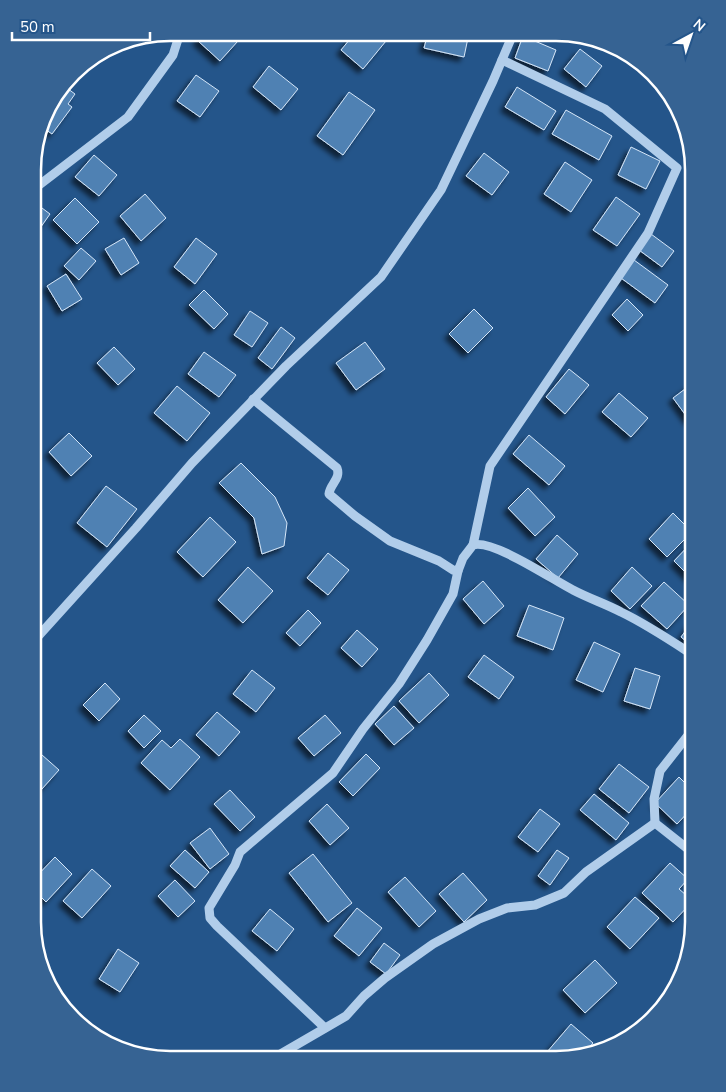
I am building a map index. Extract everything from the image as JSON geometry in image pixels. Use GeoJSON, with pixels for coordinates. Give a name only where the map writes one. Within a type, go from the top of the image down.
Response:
{"type":"FeatureCollection","features":[{"type":"Feature","properties":{"kind":"street"},"geometry":{"type":"LineString","coordinates":[[41,633],[192,463],[253,399],[381,277],[441,190],[509,41]]}},
{"type":"Feature","properties":{"kind":"street"},"geometry":{"type":"LineString","coordinates":[[41,184],[128,117],[173,56],[177,42]]}},
{"type":"Feature","properties":{"kind":"street"},"geometry":{"type":"LineString","coordinates":[[325,1028],[217,926],[210,918],[209,908],[235,865],[240,852],[332,773],[399,684],[427,640],[453,594],[463,558],[473,545],[490,466],[648,233],[677,168],[605,109],[502,60]]}},
{"type":"Feature","properties":{"kind":"street"},"geometry":{"type":"LineString","coordinates":[[253,399],[337,468],[339,473],[337,479],[329,490],[329,494],[336,501],[390,541],[458,571]]}},
{"type":"Feature","properties":{"kind":"street"},"geometry":{"type":"LineString","coordinates":[[473,545],[486,545],[525,562],[574,591],[621,612],[684,650]]}},
{"type":"Feature","properties":{"kind":"street"},"geometry":{"type":"LineString","coordinates":[[684,740],[660,772],[654,799],[655,823],[684,846]]}},
{"type":"Feature","properties":{"kind":"street"},"geometry":{"type":"LineString","coordinates":[[286,1051],[346,1016],[364,996],[433,944],[479,919],[507,908],[535,905],[564,893],[586,872],[655,823]]}},
{"type":"Feature","properties":{"kind":"building"},"geometry":{"type":"Polygon","coordinates":[[[386,41],[363,69],[341,50],[348,42],[386,41]]]}},
{"type":"Feature","properties":{"kind":"building"},"geometry":{"type":"Polygon","coordinates":[[[426,41],[467,41],[464,57],[424,48],[426,41]]]}},
{"type":"Feature","properties":{"kind":"building"},"geometry":{"type":"Polygon","coordinates":[[[521,41],[535,41],[556,50],[548,71],[515,58],[521,41]]]}},
{"type":"Feature","properties":{"kind":"building"},"geometry":{"type":"Polygon","coordinates":[[[199,42],[237,42],[220,61],[199,42]]]}},
{"type":"Feature","properties":{"kind":"building"},"geometry":{"type":"Polygon","coordinates":[[[580,49],[602,66],[586,87],[564,69],[580,49]]]}},
{"type":"Feature","properties":{"kind":"building"},"geometry":{"type":"Polygon","coordinates":[[[269,66],[298,89],[281,110],[253,87],[269,66]]]}},
{"type":"Feature","properties":{"kind":"building"},"geometry":{"type":"Polygon","coordinates":[[[196,75],[219,91],[200,117],[177,101],[196,75]]]}},
{"type":"Feature","properties":{"kind":"building"},"geometry":{"type":"Polygon","coordinates":[[[517,87],[556,111],[544,130],[505,107],[517,87]]]}},
{"type":"Feature","properties":{"kind":"building"},"geometry":{"type":"Polygon","coordinates":[[[69,90],[75,94],[68,104],[72,107],[52,134],[48,131],[51,121],[58,106],[69,90]]]}},
{"type":"Feature","properties":{"kind":"building"},"geometry":{"type":"Polygon","coordinates":[[[349,92],[375,110],[343,155],[317,136],[349,92]]]}},
{"type":"Feature","properties":{"kind":"building"},"geometry":{"type":"Polygon","coordinates":[[[566,110],[612,136],[599,160],[552,134],[566,110]]]}},
{"type":"Feature","properties":{"kind":"building"},"geometry":{"type":"Polygon","coordinates":[[[631,147],[660,161],[646,189],[618,175],[631,147]]]}},
{"type":"Feature","properties":{"kind":"building"},"geometry":{"type":"Polygon","coordinates":[[[484,153],[509,172],[492,195],[466,176],[484,153]]]}},
{"type":"Feature","properties":{"kind":"building"},"geometry":{"type":"Polygon","coordinates":[[[94,155],[117,175],[99,196],[75,177],[94,155]]]}},
{"type":"Feature","properties":{"kind":"building"},"geometry":{"type":"Polygon","coordinates":[[[565,162],[592,180],[571,212],[544,194],[565,162]]]}},
{"type":"Feature","properties":{"kind":"building"},"geometry":{"type":"Polygon","coordinates":[[[145,194],[166,218],[141,241],[120,216],[145,194]]]}},
{"type":"Feature","properties":{"kind":"building"},"geometry":{"type":"Polygon","coordinates":[[[616,197],[640,214],[617,246],[593,230],[616,197]]]}},
{"type":"Feature","properties":{"kind":"building"},"geometry":{"type":"Polygon","coordinates":[[[75,198],[99,222],[77,244],[53,220],[75,198]]]}},
{"type":"Feature","properties":{"kind":"building"},"geometry":{"type":"Polygon","coordinates":[[[41,207],[50,214],[41,227],[41,207]]]}},
{"type":"Feature","properties":{"kind":"building"},"geometry":{"type":"Polygon","coordinates":[[[651,234],[674,251],[662,267],[639,250],[651,234]]]}},
{"type":"Feature","properties":{"kind":"building"},"geometry":{"type":"Polygon","coordinates":[[[124,238],[139,263],[121,275],[105,249],[124,238]]]}},
{"type":"Feature","properties":{"kind":"building"},"geometry":{"type":"Polygon","coordinates":[[[196,238],[217,254],[195,284],[174,267],[196,238]]]}},
{"type":"Feature","properties":{"kind":"building"},"geometry":{"type":"Polygon","coordinates":[[[81,248],[96,261],[79,280],[64,266],[81,248]]]}},
{"type":"Feature","properties":{"kind":"building"},"geometry":{"type":"Polygon","coordinates":[[[634,260],[668,285],[655,303],[621,278],[634,260]]]}},
{"type":"Feature","properties":{"kind":"building"},"geometry":{"type":"Polygon","coordinates":[[[66,274],[82,299],[62,311],[47,286],[66,274]]]}},
{"type":"Feature","properties":{"kind":"building"},"geometry":{"type":"Polygon","coordinates":[[[204,290],[228,314],[214,329],[189,305],[204,290]]]}},
{"type":"Feature","properties":{"kind":"building"},"geometry":{"type":"Polygon","coordinates":[[[627,299],[643,315],[628,331],[612,315],[627,299]]]}},
{"type":"Feature","properties":{"kind":"building"},"geometry":{"type":"Polygon","coordinates":[[[474,309],[493,328],[468,353],[449,334],[474,309]]]}},
{"type":"Feature","properties":{"kind":"building"},"geometry":{"type":"Polygon","coordinates":[[[250,311],[268,323],[252,347],[234,335],[250,311]]]}},
{"type":"Feature","properties":{"kind":"building"},"geometry":{"type":"Polygon","coordinates":[[[281,327],[295,338],[272,369],[258,358],[281,327]]]}},
{"type":"Feature","properties":{"kind":"building"},"geometry":{"type":"Polygon","coordinates":[[[365,342],[385,369],[356,390],[336,363],[365,342]]]}},
{"type":"Feature","properties":{"kind":"building"},"geometry":{"type":"Polygon","coordinates":[[[114,347],[135,369],[118,385],[97,363],[114,347]]]}},
{"type":"Feature","properties":{"kind":"building"},"geometry":{"type":"Polygon","coordinates":[[[204,352],[236,375],[219,397],[188,374],[204,352]]]}},
{"type":"Feature","properties":{"kind":"building"},"geometry":{"type":"Polygon","coordinates":[[[569,369],[589,385],[565,414],[546,397],[569,369]]]}},
{"type":"Feature","properties":{"kind":"building"},"geometry":{"type":"Polygon","coordinates":[[[177,386],[210,413],[187,441],[154,413],[177,386]]]}},
{"type":"Feature","properties":{"kind":"building"},"geometry":{"type":"Polygon","coordinates":[[[685,389],[685,414],[673,398],[685,389]]]}},
{"type":"Feature","properties":{"kind":"building"},"geometry":{"type":"Polygon","coordinates":[[[619,393],[648,418],[631,437],[602,412],[619,393]]]}},
{"type":"Feature","properties":{"kind":"building"},"geometry":{"type":"Polygon","coordinates":[[[69,433],[92,456],[71,476],[49,452],[69,433]]]}},
{"type":"Feature","properties":{"kind":"building"},"geometry":{"type":"Polygon","coordinates":[[[529,435],[565,466],[549,485],[513,454],[529,435]]]}},
{"type":"Feature","properties":{"kind":"building"},"geometry":{"type":"Polygon","coordinates":[[[241,463],[275,497],[287,523],[284,546],[262,554],[254,518],[219,483],[241,463]]]}},
{"type":"Feature","properties":{"kind":"building"},"geometry":{"type":"Polygon","coordinates":[[[106,486],[137,509],[107,547],[77,523],[106,486]]]}},
{"type":"Feature","properties":{"kind":"building"},"geometry":{"type":"Polygon","coordinates":[[[528,488],[555,517],[535,536],[508,508],[528,488]]]}},
{"type":"Feature","properties":{"kind":"building"},"geometry":{"type":"Polygon","coordinates":[[[673,513],[685,525],[685,539],[667,557],[649,539],[673,513]]]}},
{"type":"Feature","properties":{"kind":"building"},"geometry":{"type":"Polygon","coordinates":[[[210,517],[236,542],[203,577],[177,552],[210,517]]]}},
{"type":"Feature","properties":{"kind":"building"},"geometry":{"type":"Polygon","coordinates":[[[557,535],[578,554],[558,578],[536,559],[557,535]]]}},
{"type":"Feature","properties":{"kind":"building"},"geometry":{"type":"Polygon","coordinates":[[[685,550],[684,571],[674,561],[685,550]]]}},
{"type":"Feature","properties":{"kind":"building"},"geometry":{"type":"Polygon","coordinates":[[[328,553],[349,570],[328,595],[307,578],[328,553]]]}},
{"type":"Feature","properties":{"kind":"building"},"geometry":{"type":"Polygon","coordinates":[[[248,567],[273,591],[243,623],[218,600],[248,567]]]}},
{"type":"Feature","properties":{"kind":"building"},"geometry":{"type":"Polygon","coordinates":[[[632,567],[652,586],[630,609],[611,591],[632,567]]]}},
{"type":"Feature","properties":{"kind":"building"},"geometry":{"type":"Polygon","coordinates":[[[483,581],[504,606],[484,624],[463,599],[483,581]]]}},
{"type":"Feature","properties":{"kind":"building"},"geometry":{"type":"Polygon","coordinates":[[[664,582],[684,601],[684,610],[667,629],[641,606],[664,582]]]}},
{"type":"Feature","properties":{"kind":"building"},"geometry":{"type":"Polygon","coordinates":[[[529,605],[564,618],[553,650],[517,636],[529,605]]]}},
{"type":"Feature","properties":{"kind":"building"},"geometry":{"type":"Polygon","coordinates":[[[308,610],[321,623],[300,646],[286,633],[308,610]]]}},
{"type":"Feature","properties":{"kind":"building"},"geometry":{"type":"Polygon","coordinates":[[[357,630],[378,649],[362,667],[341,648],[357,630]]]}},
{"type":"Feature","properties":{"kind":"building"},"geometry":{"type":"Polygon","coordinates":[[[594,642],[620,654],[603,692],[576,680],[594,642]]]}},
{"type":"Feature","properties":{"kind":"building"},"geometry":{"type":"Polygon","coordinates":[[[484,655],[514,677],[499,699],[468,677],[484,655]]]}},
{"type":"Feature","properties":{"kind":"building"},"geometry":{"type":"Polygon","coordinates":[[[635,668],[660,676],[650,709],[624,701],[635,668]]]}},
{"type":"Feature","properties":{"kind":"building"},"geometry":{"type":"Polygon","coordinates":[[[252,670],[275,688],[256,712],[233,694],[252,670]]]}},
{"type":"Feature","properties":{"kind":"building"},"geometry":{"type":"Polygon","coordinates":[[[429,673],[449,695],[419,723],[399,701],[429,673]]]}},
{"type":"Feature","properties":{"kind":"building"},"geometry":{"type":"Polygon","coordinates":[[[105,683],[120,699],[99,721],[83,705],[105,683]]]}},
{"type":"Feature","properties":{"kind":"building"},"geometry":{"type":"Polygon","coordinates":[[[394,706],[414,728],[394,745],[375,724],[394,706]]]}},
{"type":"Feature","properties":{"kind":"building"},"geometry":{"type":"Polygon","coordinates":[[[217,712],[240,732],[219,756],[196,735],[217,712]]]}},
{"type":"Feature","properties":{"kind":"building"},"geometry":{"type":"Polygon","coordinates":[[[144,715],[161,731],[144,748],[128,731],[144,715]]]}},
{"type":"Feature","properties":{"kind":"building"},"geometry":{"type":"Polygon","coordinates":[[[325,715],[341,733],[314,756],[298,738],[325,715]]]}},
{"type":"Feature","properties":{"kind":"building"},"geometry":{"type":"Polygon","coordinates":[[[180,739],[200,757],[170,790],[141,763],[162,740],[171,748],[180,739]]]}},
{"type":"Feature","properties":{"kind":"building"},"geometry":{"type":"Polygon","coordinates":[[[41,754],[59,770],[41,790],[41,754]]]}},
{"type":"Feature","properties":{"kind":"building"},"geometry":{"type":"Polygon","coordinates":[[[366,754],[380,768],[353,796],[339,782],[366,754]]]}},
{"type":"Feature","properties":{"kind":"building"},"geometry":{"type":"Polygon","coordinates":[[[619,764],[649,787],[629,813],[599,789],[619,764]]]}},
{"type":"Feature","properties":{"kind":"building"},"geometry":{"type":"Polygon","coordinates":[[[679,777],[684,782],[684,816],[677,824],[655,803],[679,777]]]}},
{"type":"Feature","properties":{"kind":"building"},"geometry":{"type":"Polygon","coordinates":[[[230,790],[255,817],[240,831],[214,804],[230,790]]]}},
{"type":"Feature","properties":{"kind":"building"},"geometry":{"type":"Polygon","coordinates":[[[594,794],[629,823],[616,840],[580,810],[594,794]]]}},
{"type":"Feature","properties":{"kind":"building"},"geometry":{"type":"Polygon","coordinates":[[[327,804],[349,828],[330,845],[309,821],[327,804]]]}},
{"type":"Feature","properties":{"kind":"building"},"geometry":{"type":"Polygon","coordinates":[[[540,809],[560,824],[538,852],[518,837],[540,809]]]}},
{"type":"Feature","properties":{"kind":"building"},"geometry":{"type":"Polygon","coordinates":[[[210,828],[229,854],[210,869],[190,843],[210,828]]]}},
{"type":"Feature","properties":{"kind":"building"},"geometry":{"type":"Polygon","coordinates":[[[185,850],[209,872],[195,888],[170,866],[185,850]]]}},
{"type":"Feature","properties":{"kind":"building"},"geometry":{"type":"Polygon","coordinates":[[[557,850],[569,858],[550,885],[538,876],[557,850]]]}},
{"type":"Feature","properties":{"kind":"building"},"geometry":{"type":"Polygon","coordinates":[[[313,854],[352,903],[328,922],[289,873],[313,854]]]}},
{"type":"Feature","properties":{"kind":"building"},"geometry":{"type":"Polygon","coordinates":[[[55,857],[72,874],[46,902],[41,897],[41,872],[55,857]]]}},
{"type":"Feature","properties":{"kind":"building"},"geometry":{"type":"Polygon","coordinates":[[[670,863],[684,876],[684,883],[679,889],[684,893],[684,910],[673,922],[642,893],[670,863]]]}},
{"type":"Feature","properties":{"kind":"building"},"geometry":{"type":"Polygon","coordinates":[[[92,869],[111,886],[82,918],[63,901],[92,869]]]}},
{"type":"Feature","properties":{"kind":"building"},"geometry":{"type":"Polygon","coordinates":[[[463,873],[487,900],[464,922],[439,894],[463,873]]]}},
{"type":"Feature","properties":{"kind":"building"},"geometry":{"type":"Polygon","coordinates":[[[405,877],[436,911],[419,927],[388,892],[405,877]]]}},
{"type":"Feature","properties":{"kind":"building"},"geometry":{"type":"Polygon","coordinates":[[[175,880],[195,901],[178,917],[158,896],[175,880]]]}},
{"type":"Feature","properties":{"kind":"building"},"geometry":{"type":"Polygon","coordinates":[[[635,897],[659,918],[630,949],[607,927],[635,897]]]}},
{"type":"Feature","properties":{"kind":"building"},"geometry":{"type":"Polygon","coordinates":[[[357,908],[382,928],[359,956],[334,936],[357,908]]]}},
{"type":"Feature","properties":{"kind":"building"},"geometry":{"type":"Polygon","coordinates":[[[270,909],[294,929],[277,951],[252,931],[270,909]]]}},
{"type":"Feature","properties":{"kind":"building"},"geometry":{"type":"Polygon","coordinates":[[[384,943],[400,955],[386,974],[370,962],[384,943]]]}},
{"type":"Feature","properties":{"kind":"building"},"geometry":{"type":"Polygon","coordinates":[[[118,949],[139,963],[120,992],[99,979],[118,949]]]}},
{"type":"Feature","properties":{"kind":"building"},"geometry":{"type":"Polygon","coordinates":[[[595,960],[617,983],[585,1013],[563,990],[595,960]]]}},
{"type":"Feature","properties":{"kind":"building"},"geometry":{"type":"Polygon","coordinates":[[[571,1024],[593,1043],[591,1045],[573,1050],[548,1051],[571,1024]]]}}]}
